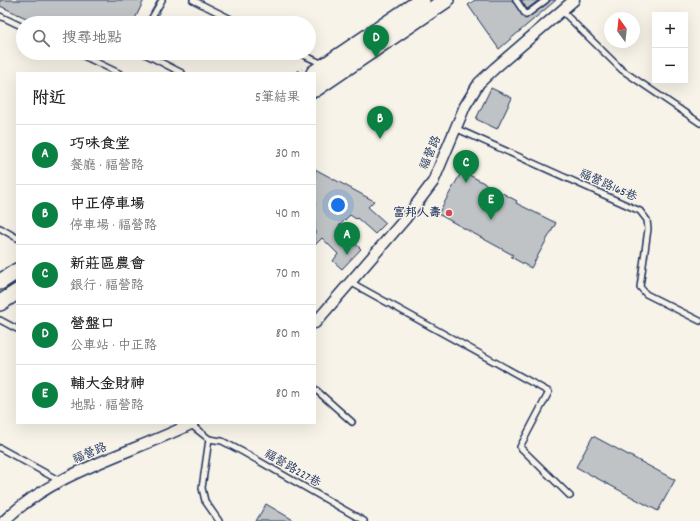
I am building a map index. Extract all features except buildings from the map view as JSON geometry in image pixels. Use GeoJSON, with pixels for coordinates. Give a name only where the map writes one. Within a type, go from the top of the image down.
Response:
{"type":"FeatureCollection","features":[{"type":"Feature","properties":{"kind":"main road"},"geometry":{"type":"LineString","coordinates":[[320,69],[422,0]]}},
{"type":"Feature","properties":{"kind":"main road"},"geometry":{"type":"LineString","coordinates":[[316,88],[446,0]]}},
{"type":"Feature","properties":{"kind":"main road"},"geometry":{"type":"LineString","coordinates":[[0,282],[16,272]]}},
{"type":"Feature","properties":{"kind":"main road"},"geometry":{"type":"LineString","coordinates":[[0,303],[16,293]]}},
{"type":"Feature","properties":{"kind":"street","name":"福營路"},"geometry":{"type":"LineString","coordinates":[[316,323],[405,219],[432,182],[465,106],[479,83],[574,0]]}},
{"type":"Feature","properties":{"kind":"street","name":"福營路"},"geometry":{"type":"LineString","coordinates":[[4,521],[17,508],[60,481],[188,424]]}},
{"type":"Feature","properties":{"kind":"lane"},"geometry":{"type":"LineString","coordinates":[[153,16],[162,0]]}},
{"type":"Feature","properties":{"kind":"lane"},"geometry":{"type":"LineString","coordinates":[[193,0],[225,16]]}},
{"type":"Feature","properties":{"kind":"lane"},"geometry":{"type":"LineString","coordinates":[[516,0],[526,15],[546,0]]}},
{"type":"Feature","properties":{"kind":"lane"},"geometry":{"type":"LineString","coordinates":[[562,10],[622,70],[700,123]]}},
{"type":"Feature","properties":{"kind":"lane"},"geometry":{"type":"LineString","coordinates":[[0,16],[16,24]]}},
{"type":"Feature","properties":{"kind":"lane"},"geometry":{"type":"LineString","coordinates":[[92,60],[117,72]]}},
{"type":"Feature","properties":{"kind":"lane"},"geometry":{"type":"LineString","coordinates":[[157,60],[180,72]]}},
{"type":"Feature","properties":{"kind":"lane"},"geometry":{"type":"LineString","coordinates":[[308,60],[320,69]]}},
{"type":"Feature","properties":{"kind":"lane","name":"福營路165巷"},"geometry":{"type":"LineString","coordinates":[[455,128],[640,211],[647,220],[648,229],[640,287],[646,294],[700,321]]}},
{"type":"Feature","properties":{"kind":"lane"},"geometry":{"type":"LineString","coordinates":[[0,228],[16,237]]}},
{"type":"Feature","properties":{"kind":"lane"},"geometry":{"type":"LineString","coordinates":[[350,282],[549,392],[520,447],[570,496]]}},
{"type":"Feature","properties":{"kind":"lane"},"geometry":{"type":"LineString","coordinates":[[0,320],[16,328]]}},
{"type":"Feature","properties":{"kind":"lane"},"geometry":{"type":"LineString","coordinates":[[316,390],[352,422]]}},
{"type":"Feature","properties":{"kind":"lane","name":"福營路227巷"},"geometry":{"type":"LineString","coordinates":[[191,424],[209,439],[222,441],[243,452],[364,521]]}},
{"type":"Feature","properties":{"kind":"lane"},"geometry":{"type":"LineString","coordinates":[[209,439],[202,488],[205,501],[219,521]]}},
{"type":"Feature","properties":{"kind":"lane"},"geometry":{"type":"LineString","coordinates":[[0,448],[60,481]]}},
{"type":"Feature","properties":{"kind":"place","name":"營盤口"},"geometry":{"type":"Point","coordinates":[376,58]}},
{"type":"Feature","properties":{"kind":"place","name":"中正停車場"},"geometry":{"type":"Point","coordinates":[380,139]}},
{"type":"Feature","properties":{"kind":"place","name":"新莊區農會"},"geometry":{"type":"Point","coordinates":[466,183]}},
{"type":"Feature","properties":{"kind":"place","name":"富邦人壽"},"geometry":{"type":"Point","coordinates":[449,213]}},
{"type":"Feature","properties":{"kind":"place","name":"輔大金財神"},"geometry":{"type":"Point","coordinates":[491,220]}},
{"type":"Feature","properties":{"kind":"place","name":"巧味食堂"},"geometry":{"type":"Point","coordinates":[347,255]}}]}
